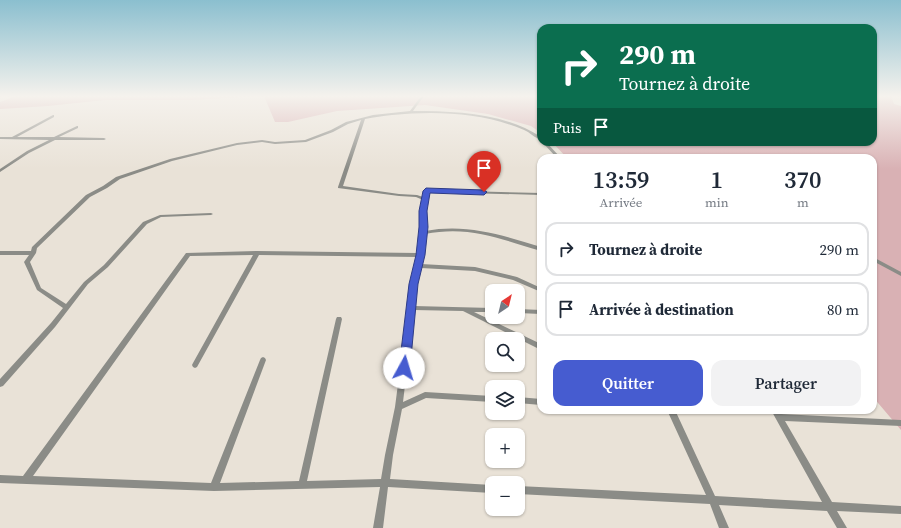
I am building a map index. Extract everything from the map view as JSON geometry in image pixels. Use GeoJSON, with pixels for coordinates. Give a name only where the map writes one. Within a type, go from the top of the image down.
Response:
{"type":"FeatureCollection","features":[{"type":"Feature","properties":{"kind":"street"},"geometry":{"type":"LineString","coordinates":[[10,138],[28,131],[45,121]]}},
{"type":"Feature","properties":{"kind":"street"},"geometry":{"type":"LineString","coordinates":[[67,308],[39,289],[26,262],[33,253],[34,248],[88,196],[118,178],[171,160],[237,144],[262,141],[275,143],[314,139],[347,123],[356,121]]}},
{"type":"Feature","properties":{"kind":"street"},"geometry":{"type":"LineString","coordinates":[[361,121],[340,187],[417,196],[425,199]]}},
{"type":"Feature","properties":{"kind":"street"},"geometry":{"type":"LineString","coordinates":[[503,121],[532,132],[537,136]]}},
{"type":"Feature","properties":{"kind":"street"},"geometry":{"type":"LineString","coordinates":[[0,171],[28,152],[77,127]]}},
{"type":"Feature","properties":{"kind":"street"},"geometry":{"type":"LineString","coordinates":[[0,138],[104,139]]}},
{"type":"Feature","properties":{"kind":"street"},"geometry":{"type":"LineString","coordinates":[[548,146],[555,154]]}},
{"type":"Feature","properties":{"kind":"street"},"geometry":{"type":"LineString","coordinates":[[378,528],[399,406],[414,284],[421,255],[423,211],[426,191],[537,194]]}},
{"type":"Feature","properties":{"kind":"street"},"geometry":{"type":"LineString","coordinates":[[0,384],[67,308],[86,283],[106,266],[145,223],[160,216],[211,214]]}},
{"type":"Feature","properties":{"kind":"street"},"geometry":{"type":"LineString","coordinates":[[423,233],[439,230],[483,233],[537,248]]}},
{"type":"Feature","properties":{"kind":"street"},"geometry":{"type":"LineString","coordinates":[[0,253],[33,253]]}},
{"type":"Feature","properties":{"kind":"street"},"geometry":{"type":"LineString","coordinates":[[25,480],[188,254],[257,253],[421,255]]}},
{"type":"Feature","properties":{"kind":"street"},"geometry":{"type":"LineString","coordinates":[[195,365],[257,253]]}},
{"type":"Feature","properties":{"kind":"street"},"geometry":{"type":"LineString","coordinates":[[877,261],[901,274]]}},
{"type":"Feature","properties":{"kind":"street"},"geometry":{"type":"LineString","coordinates":[[418,266],[475,269],[515,278],[537,288]]}},
{"type":"Feature","properties":{"kind":"street"},"geometry":{"type":"LineString","coordinates":[[411,308],[485,310]]}},
{"type":"Feature","properties":{"kind":"street"},"geometry":{"type":"LineString","coordinates":[[463,309],[537,346]]}},
{"type":"Feature","properties":{"kind":"street"},"geometry":{"type":"LineString","coordinates":[[525,311],[537,312]]}},
{"type":"Feature","properties":{"kind":"street"},"geometry":{"type":"LineString","coordinates":[[302,485],[339,319]]}},
{"type":"Feature","properties":{"kind":"street"},"geometry":{"type":"LineString","coordinates":[[214,487],[263,360]]}},
{"type":"Feature","properties":{"kind":"street"},"geometry":{"type":"LineString","coordinates":[[399,406],[425,395],[485,399]]}},
{"type":"Feature","properties":{"kind":"street"},"geometry":{"type":"LineString","coordinates":[[525,401],[537,402]]}},
{"type":"Feature","properties":{"kind":"street"},"geometry":{"type":"LineString","coordinates":[[673,414],[724,528]]}},
{"type":"Feature","properties":{"kind":"street"},"geometry":{"type":"LineString","coordinates":[[779,414],[842,528]]}},
{"type":"Feature","properties":{"kind":"street"},"geometry":{"type":"LineString","coordinates":[[790,414],[901,423]]}},
{"type":"Feature","properties":{"kind":"street"},"geometry":{"type":"LineString","coordinates":[[0,479],[214,487],[385,483],[485,489]]}},
{"type":"Feature","properties":{"kind":"street"},"geometry":{"type":"LineString","coordinates":[[525,490],[832,508],[901,510]]}},
{"type":"Feature","properties":{"kind":"shaded area"},"geometry":{"type":"Polygon","coordinates":[[[274,121],[294,121],[288,122],[275,122],[274,121]]]}},
{"type":"Feature","properties":{"kind":"shaded area"},"geometry":{"type":"Polygon","coordinates":[[[512,121],[537,121],[537,130],[531,126],[512,121]]]}},
{"type":"Feature","properties":{"kind":"shaded area"},"geometry":{"type":"Polygon","coordinates":[[[877,121],[901,121],[901,430],[877,402],[877,154],[563,154],[556,146],[877,146],[877,121]]]}},
{"type":"Feature","properties":{"kind":"route"},"geometry":{"type":"LineString","coordinates":[[404,368],[414,284],[421,255],[423,227],[422,219],[426,191],[484,192]]}}]}
